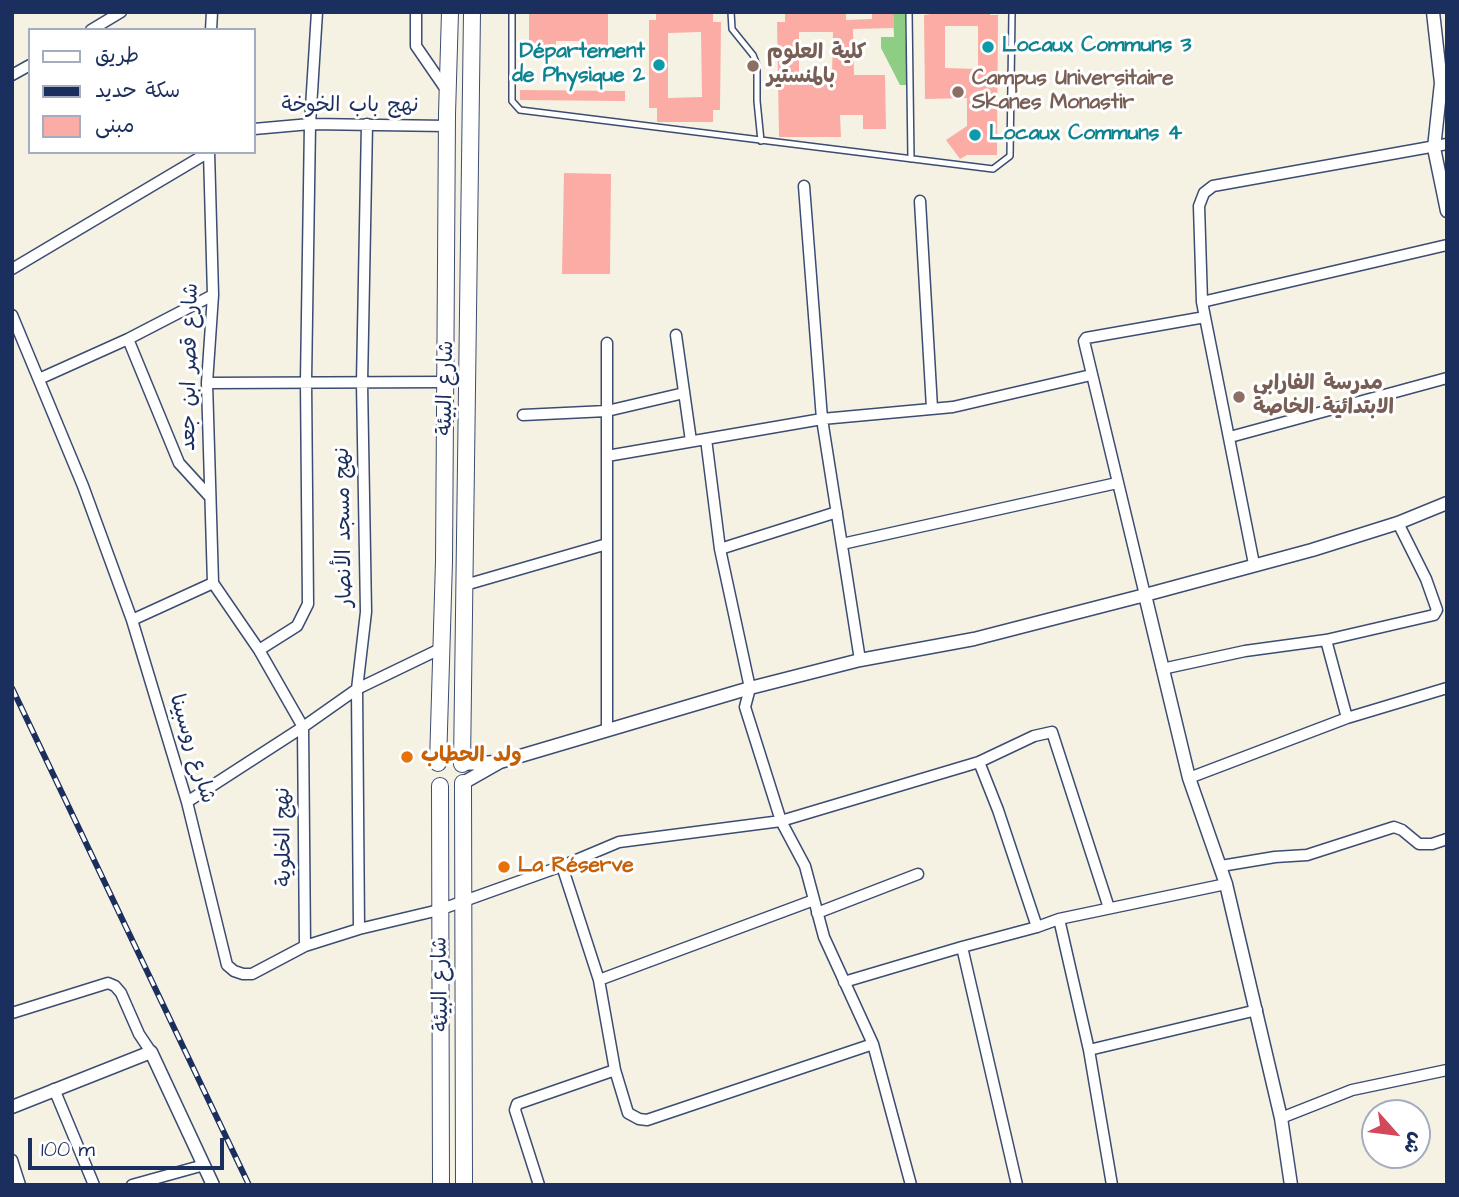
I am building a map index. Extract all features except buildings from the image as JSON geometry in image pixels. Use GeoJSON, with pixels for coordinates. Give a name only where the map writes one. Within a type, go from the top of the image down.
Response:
{"type":"FeatureCollection","features":[{"type":"Feature","properties":{"kind":"main road","name":"شارع البيئة"},"geometry":{"type":"LineString","coordinates":[[441,1185],[440,786],[434,773],[439,763],[442,648],[450,12]]}},
{"type":"Feature","properties":{"kind":"main road","name":"شارع البيئة"},"geometry":{"type":"LineString","coordinates":[[464,1185],[461,901],[463,783],[466,774],[462,764],[472,12]]}},
{"type":"Feature","properties":{"kind":"main road"},"geometry":{"type":"LineString","coordinates":[[447,126],[471,112]]}},
{"type":"Feature","properties":{"kind":"main road"},"geometry":{"type":"LineString","coordinates":[[447,126],[472,136]]}},
{"type":"Feature","properties":{"kind":"main road"},"geometry":{"type":"LineString","coordinates":[[439,763],[453,758],[462,764]]}},
{"type":"Feature","properties":{"kind":"main road"},"geometry":{"type":"LineString","coordinates":[[440,786],[449,790],[463,783]]}},
{"type":"Feature","properties":{"kind":"street"},"geometry":{"type":"LineString","coordinates":[[93,28],[121,12]]}},
{"type":"Feature","properties":{"kind":"street"},"geometry":{"type":"LineString","coordinates":[[259,650],[297,626],[308,604],[306,381],[310,124],[317,12]]}},
{"type":"Feature","properties":{"kind":"street"},"geometry":{"type":"LineString","coordinates":[[416,12],[416,46],[448,92]]}},
{"type":"Feature","properties":{"kind":"street"},"geometry":{"type":"LineString","coordinates":[[1433,12],[1441,83],[1440,146],[1447,211]]}},
{"type":"Feature","properties":{"kind":"street"},"geometry":{"type":"LineString","coordinates":[[12,75],[28,66]]}},
{"type":"Feature","properties":{"kind":"street","name":"نهج باب الخوخة"},"geometry":{"type":"LineString","coordinates":[[256,129],[310,124],[447,126]]}},
{"type":"Feature","properties":{"kind":"street","name":"نهج مسجد الأنصار"},"geometry":{"type":"LineString","coordinates":[[359,929],[357,689],[366,612],[362,383],[366,124]]}},
{"type":"Feature","properties":{"kind":"street"},"geometry":{"type":"LineString","coordinates":[[1254,564],[1202,302],[1199,206],[1204,192],[1213,186],[1440,146]]}},
{"type":"Feature","properties":{"kind":"street"},"geometry":{"type":"LineString","coordinates":[[12,269],[206,154]]}},
{"type":"Feature","properties":{"kind":"street","name":"شارع قصر ابن جعد"},"geometry":{"type":"LineString","coordinates":[[209,154],[213,295],[207,383],[213,583]]}},
{"type":"Feature","properties":{"kind":"street"},"geometry":{"type":"LineString","coordinates":[[804,186],[822,419],[860,660]]}},
{"type":"Feature","properties":{"kind":"street"},"geometry":{"type":"LineString","coordinates":[[920,201],[932,408]]}},
{"type":"Feature","properties":{"kind":"street"},"geometry":{"type":"LineString","coordinates":[[1202,302],[1447,245]]}},
{"type":"Feature","properties":{"kind":"street"},"geometry":{"type":"LineString","coordinates":[[39,379],[128,339],[213,295]]}},
{"type":"Feature","properties":{"kind":"street","name":"شارع روسبينا"},"geometry":{"type":"LineString","coordinates":[[12,315],[83,486],[132,620],[187,802],[227,965],[243,974],[252,974],[305,946],[359,929],[439,910],[562,866],[619,842],[781,821],[979,762],[1034,736],[1052,732],[1110,908]]}},
{"type":"Feature","properties":{"kind":"street"},"geometry":{"type":"LineString","coordinates":[[1205,317],[1087,338],[1084,345],[1189,778],[1226,884],[1281,1118],[1291,1185]]}},
{"type":"Feature","properties":{"kind":"street"},"geometry":{"type":"LineString","coordinates":[[676,335],[691,441]]}},
{"type":"Feature","properties":{"kind":"street"},"geometry":{"type":"LineString","coordinates":[[128,339],[179,463],[210,498]]}},
{"type":"Feature","properties":{"kind":"street"},"geometry":{"type":"LineString","coordinates":[[607,343],[607,730]]}},
{"type":"Feature","properties":{"kind":"street"},"geometry":{"type":"LineString","coordinates":[[607,456],[822,419],[953,407],[1091,375]]}},
{"type":"Feature","properties":{"kind":"street"},"geometry":{"type":"LineString","coordinates":[[1230,437],[1447,378]]}},
{"type":"Feature","properties":{"kind":"street"},"geometry":{"type":"LineString","coordinates":[[207,383],[445,382]]}},
{"type":"Feature","properties":{"kind":"street"},"geometry":{"type":"LineString","coordinates":[[523,415],[607,411],[684,393]]}},
{"type":"Feature","properties":{"kind":"street"},"geometry":{"type":"LineString","coordinates":[[706,439],[720,549],[750,688],[745,707],[781,821],[805,866],[824,937],[873,1044],[911,1185]]}},
{"type":"Feature","properties":{"kind":"street"},"geometry":{"type":"LineString","coordinates":[[842,544],[1117,483]]}},
{"type":"Feature","properties":{"kind":"street"},"geometry":{"type":"LineString","coordinates":[[463,783],[500,762],[750,688],[860,660],[974,639],[1145,595],[1312,550],[1398,523],[1447,503]]}},
{"type":"Feature","properties":{"kind":"street"},"geometry":{"type":"LineString","coordinates":[[720,549],[837,512]]}},
{"type":"Feature","properties":{"kind":"street"},"geometry":{"type":"LineString","coordinates":[[1162,669],[1245,651],[1326,640],[1436,613],[1426,579],[1398,523]]}},
{"type":"Feature","properties":{"kind":"street"},"geometry":{"type":"LineString","coordinates":[[465,584],[607,544]]}},
{"type":"Feature","properties":{"kind":"street"},"geometry":{"type":"LineString","coordinates":[[132,620],[213,583],[259,650],[303,727]]}},
{"type":"Feature","properties":{"kind":"street"},"geometry":{"type":"LineString","coordinates":[[1326,640],[1347,718]]}},
{"type":"Feature","properties":{"kind":"street"},"geometry":{"type":"LineString","coordinates":[[187,802],[357,689],[442,648]]}},
{"type":"Feature","properties":{"kind":"street"},"geometry":{"type":"LineString","coordinates":[[1189,778],[1347,718],[1447,688]]}},
{"type":"Feature","properties":{"kind":"street","name":"نهج الخلوية"},"geometry":{"type":"LineString","coordinates":[[303,727],[305,946]]}},
{"type":"Feature","properties":{"kind":"street"},"geometry":{"type":"LineString","coordinates":[[462,764],[500,762]]}},
{"type":"Feature","properties":{"kind":"street"},"geometry":{"type":"LineString","coordinates":[[979,762],[998,810],[1037,928]]}},
{"type":"Feature","properties":{"kind":"street"},"geometry":{"type":"LineString","coordinates":[[1221,866],[1307,855],[1394,827],[1419,844],[1432,844],[1447,839]]}},
{"type":"Feature","properties":{"kind":"street"},"geometry":{"type":"LineString","coordinates":[[562,866],[599,980],[615,1070],[628,1113],[647,1120],[873,1044]]}},
{"type":"Feature","properties":{"kind":"street"},"geometry":{"type":"LineString","coordinates":[[817,913],[918,874]]}},
{"type":"Feature","properties":{"kind":"street"},"geometry":{"type":"LineString","coordinates":[[844,982],[1037,928],[1059,919],[1226,884]]}},
{"type":"Feature","properties":{"kind":"street"},"geometry":{"type":"LineString","coordinates":[[599,980],[814,900]]}},
{"type":"Feature","properties":{"kind":"street"},"geometry":{"type":"LineString","coordinates":[[1059,919],[1089,1050],[1112,1185]]}},
{"type":"Feature","properties":{"kind":"street"},"geometry":{"type":"LineString","coordinates":[[962,947],[1017,1185]]}},
{"type":"Feature","properties":{"kind":"street"},"geometry":{"type":"LineString","coordinates":[[12,1013],[108,984],[115,986],[151,1052],[213,1185]]}},
{"type":"Feature","properties":{"kind":"street"},"geometry":{"type":"LineString","coordinates":[[1089,1050],[1257,1010]]}},
{"type":"Feature","properties":{"kind":"street"},"geometry":{"type":"LineString","coordinates":[[12,1107],[151,1052]]}},
{"type":"Feature","properties":{"kind":"street"},"geometry":{"type":"LineString","coordinates":[[539,1185],[515,1110],[517,1104],[615,1070]]}},
{"type":"Feature","properties":{"kind":"street"},"geometry":{"type":"LineString","coordinates":[[1281,1118],[1352,1090],[1447,1070]]}},
{"type":"Feature","properties":{"kind":"street"},"geometry":{"type":"LineString","coordinates":[[54,1089],[94,1185]]}},
{"type":"Feature","properties":{"kind":"street"},"geometry":{"type":"LineString","coordinates":[[12,1160],[20,1185]]}},
{"type":"Feature","properties":{"kind":"street"},"geometry":{"type":"LineString","coordinates":[[132,1185],[153,1183],[204,1165]]}},
{"type":"Feature","properties":{"kind":"lane"},"geometry":{"type":"LineString","coordinates":[[512,12],[512,102],[520,110],[993,169],[1010,156],[1012,12]]}},
{"type":"Feature","properties":{"kind":"lane"},"geometry":{"type":"LineString","coordinates":[[731,12],[732,29],[757,65],[761,141]]}},
{"type":"Feature","properties":{"kind":"lane"},"geometry":{"type":"LineString","coordinates":[[909,12],[911,159]]}},
{"type":"Feature","properties":{"kind":"green space"},"geometry":{"type":"Polygon","coordinates":[[[893,12],[905,12],[907,85],[900,85],[881,48],[881,37],[894,37],[893,12]]]}},
{"type":"Feature","properties":{"kind":"railway"},"geometry":{"type":"LineString","coordinates":[[12,688],[249,1185]]}},
{"type":"Feature","properties":{"kind":"place","name":"Locaux Communs 3"},"geometry":{"type":"Point","coordinates":[988,47]}},
{"type":"Feature","properties":{"kind":"place","name":"Département de Physique 2"},"geometry":{"type":"Point","coordinates":[659,65]}},
{"type":"Feature","properties":{"kind":"place","name":"كلية العلوم بالمنستير"},"geometry":{"type":"Point","coordinates":[753,66]}},
{"type":"Feature","properties":{"kind":"place","name":"Campus Universitaire Skanes Monastir"},"geometry":{"type":"Point","coordinates":[958,92]}},
{"type":"Feature","properties":{"kind":"place","name":"Locaux Communs 4"},"geometry":{"type":"Point","coordinates":[975,135]}},
{"type":"Feature","properties":{"kind":"place","name":"مدرسة الفارابي الابتدائية الخاصة"},"geometry":{"type":"Point","coordinates":[1239,397]}},
{"type":"Feature","properties":{"kind":"place","name":"ولد الحطاب"},"geometry":{"type":"Point","coordinates":[407,757]}},
{"type":"Feature","properties":{"kind":"place","name":"La Réserve"},"geometry":{"type":"Point","coordinates":[504,867]}}]}
